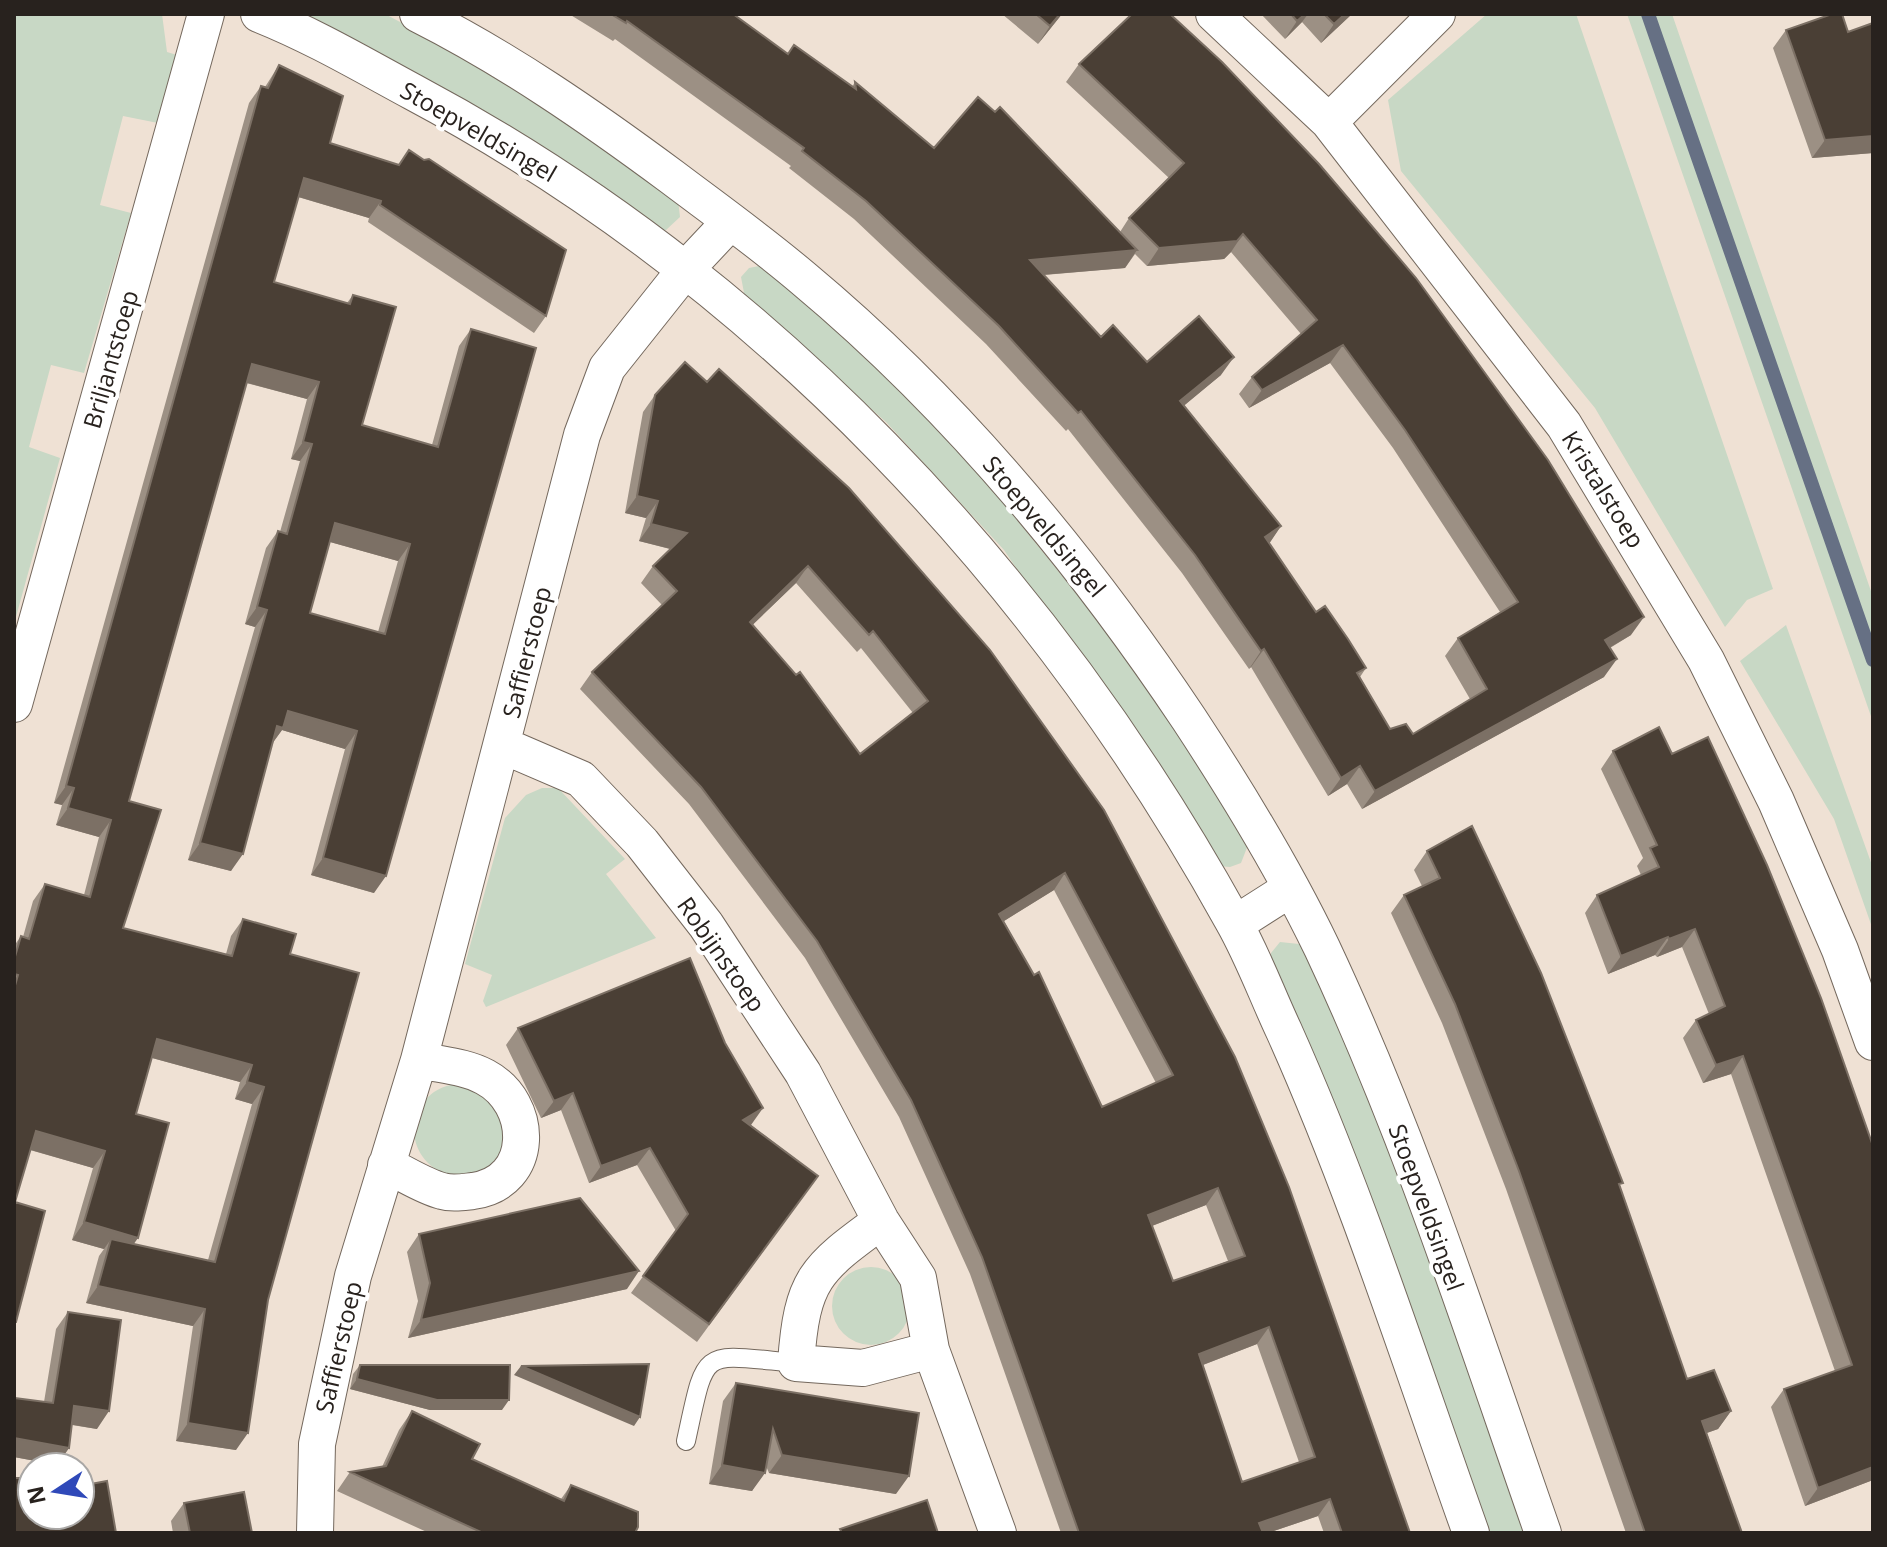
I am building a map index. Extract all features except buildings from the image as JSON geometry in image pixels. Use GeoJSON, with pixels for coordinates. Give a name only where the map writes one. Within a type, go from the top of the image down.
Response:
{"type":"FeatureCollection","features":[{"type":"Feature","properties":{"kind":"street","name":"Briljantstoep"},"geometry":{"type":"LineString","coordinates":[[14,704],[206,14]]}},
{"type":"Feature","properties":{"kind":"street","name":"Stoepveldsingel"},"geometry":{"type":"LineString","coordinates":[[259,14],[336,50],[492,134],[601,206],[685,270],[843,405],[915,479],[1050,640],[1115,730],[1235,924],[1319,1110],[1471,1533]]}},
{"type":"Feature","properties":{"kind":"street","name":"Stoepveldsingel"},"geometry":{"type":"LineString","coordinates":[[418,14],[479,45],[582,110],[805,279],[962,427],[1039,514],[1116,612],[1233,786],[1320,944],[1407,1145],[1543,1533]]}},
{"type":"Feature","properties":{"kind":"street","name":"Kristalstoep"},"geometry":{"type":"LineString","coordinates":[[1214,14],[1329,122],[1564,425],[1706,660],[1776,801],[1840,950],[1873,1042]]}},
{"type":"Feature","properties":{"kind":"street"},"geometry":{"type":"LineString","coordinates":[[1329,122],[1437,14]]}},
{"type":"Feature","properties":{"kind":"street"},"geometry":{"type":"LineString","coordinates":[[685,270],[731,221]]}},
{"type":"Feature","properties":{"kind":"street","name":"Saffierstoep"},"geometry":{"type":"LineString","coordinates":[[315,1533],[317,1444],[353,1276],[419,1060],[582,435],[607,368],[685,270]]}},
{"type":"Feature","properties":{"kind":"street","name":"Robijnstoep"},"geometry":{"type":"LineString","coordinates":[[502,745],[581,779],[642,843],[706,925],[803,1073],[881,1221],[918,1278],[931,1350],[998,1533]]}},
{"type":"Feature","properties":{"kind":"street"},"geometry":{"type":"LineString","coordinates":[[1235,924],[1290,889]]}},
{"type":"Feature","properties":{"kind":"street"},"geometry":{"type":"LineString","coordinates":[[386,1165],[443,1192],[460,1193],[480,1190],[505,1180],[519,1161],[522,1129],[507,1095],[486,1077],[419,1060]]}},
{"type":"Feature","properties":{"kind":"street"},"geometry":{"type":"LineString","coordinates":[[881,1221],[827,1261],[811,1283],[800,1316],[796,1363],[863,1368],[931,1350]]}},
{"type":"Feature","properties":{"kind":"lane"},"geometry":{"type":"LineString","coordinates":[[686,1441],[702,1370],[713,1360],[726,1356],[796,1363]]}},
{"type":"Feature","properties":{"kind":"green space"},"geometry":{"type":"Polygon","coordinates":[[[14,14],[162,14],[167,52],[177,55],[158,123],[123,116],[100,205],[131,213],[84,373],[51,365],[29,447],[60,458],[14,624],[14,14]]]}},
{"type":"Feature","properties":{"kind":"green space"},"geometry":{"type":"Polygon","coordinates":[[[299,14],[385,14],[481,65],[678,200],[680,217],[666,230],[656,230],[299,14]]]}},
{"type":"Feature","properties":{"kind":"green space"},"geometry":{"type":"Polygon","coordinates":[[[1487,14],[1576,14],[1773,589],[1747,600],[1725,627],[1595,408],[1401,171],[1388,100],[1487,14]]]}},
{"type":"Feature","properties":{"kind":"green space"},"geometry":{"type":"Polygon","coordinates":[[[1627,14],[1672,14],[1873,597],[1873,722],[1627,14]]]}},
{"type":"Feature","properties":{"kind":"green space"},"geometry":{"type":"Polygon","coordinates":[[[759,266],[858,347],[984,479],[1122,650],[1244,833],[1248,845],[1241,863],[1230,867],[1217,866],[1004,550],[886,422],[745,298],[741,277],[749,268],[759,266]]]}},
{"type":"Feature","properties":{"kind":"green space"},"geometry":{"type":"Polygon","coordinates":[[[1786,625],[1873,868],[1873,930],[1834,819],[1740,661],[1786,625]]]}},
{"type":"Feature","properties":{"kind":"green space"},"geometry":{"type":"Polygon","coordinates":[[[542,788],[558,788],[625,859],[606,874],[656,938],[486,1007],[483,1001],[492,975],[465,964],[505,818],[526,795],[542,788]]]}},
{"type":"Feature","properties":{"kind":"green space"},"geometry":{"type":"Polygon","coordinates":[[[1280,942],[1299,944],[1306,951],[1393,1153],[1528,1533],[1487,1533],[1270,964],[1271,953],[1280,942]]]}},
{"type":"Feature","properties":{"kind":"green space"},"geometry":{"type":"Polygon","coordinates":[[[460,1084],[477,1088],[492,1098],[502,1113],[506,1130],[502,1147],[492,1162],[477,1172],[460,1176],[443,1172],[428,1162],[418,1147],[414,1130],[418,1113],[428,1098],[443,1088],[460,1084]]]}},
{"type":"Feature","properties":{"kind":"green space"},"geometry":{"type":"Polygon","coordinates":[[[871,1267],[886,1270],[898,1279],[907,1291],[910,1306],[907,1321],[898,1333],[886,1342],[871,1345],[856,1342],[844,1333],[835,1321],[832,1306],[835,1291],[844,1279],[856,1270],[871,1267]]]}},
{"type":"Feature","properties":{"kind":"waterway"},"geometry":{"type":"LineString","coordinates":[[1648,14],[1873,660]]}}]}
